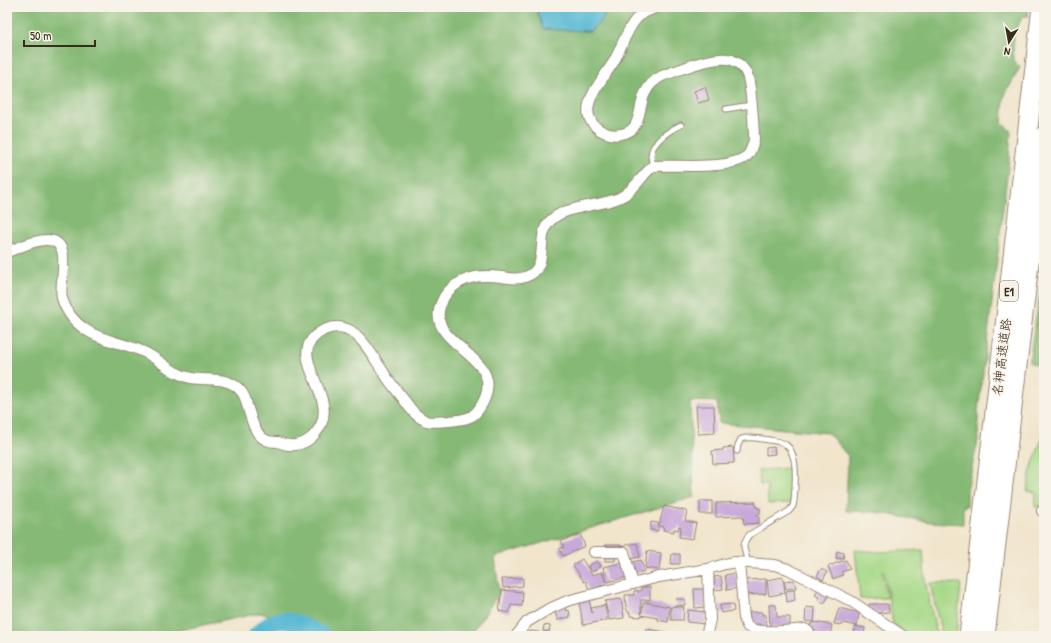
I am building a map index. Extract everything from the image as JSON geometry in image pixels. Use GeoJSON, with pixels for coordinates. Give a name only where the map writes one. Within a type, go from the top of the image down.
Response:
{"type":"FeatureCollection","features":[{"type":"Feature","properties":{"kind":"highway","name":"名神高速道路"},"geometry":{"type":"LineString","coordinates":[[969,636],[1042,7]]}},
{"type":"Feature","properties":{"kind":"highway","name":"名神高速道路"},"geometry":{"type":"LineString","coordinates":[[985,636],[1044,136]]}},
{"type":"Feature","properties":{"kind":"street"},"geometry":{"type":"LineString","coordinates":[[7,252],[41,240],[50,239],[55,241],[63,251],[64,260],[61,289],[63,301],[72,320],[86,330],[107,341],[147,354],[182,377],[202,380],[217,379],[231,382],[243,393],[253,424],[259,434],[266,440],[289,445],[297,445],[308,441],[320,428],[323,420],[324,407],[320,390],[306,353],[311,341],[325,330],[338,326],[348,329],[356,335],[411,410],[424,420],[433,422],[463,420],[473,415],[480,408],[484,400],[488,384],[485,373],[473,358],[445,333],[440,325],[438,317],[439,309],[444,296],[452,287],[465,279],[481,275],[515,279],[526,277],[533,273],[539,266],[542,258],[542,236],[547,224],[564,212],[598,205],[622,197],[653,166],[725,164],[747,155],[751,151],[754,140],[747,75],[741,66],[732,60],[723,58],[713,59],[662,76],[655,80],[644,94],[637,124],[631,130],[623,134],[605,133],[591,123],[587,115],[588,106],[592,95],[614,61],[628,30],[637,19],[647,11],[658,7]]}},
{"type":"Feature","properties":{"kind":"street"},"geometry":{"type":"LineString","coordinates":[[594,552],[624,552],[633,584]]}},
{"type":"Feature","properties":{"kind":"street"},"geometry":{"type":"LineString","coordinates":[[743,563],[744,618],[749,627],[761,631],[806,629],[810,636]]}},
{"type":"Feature","properties":{"kind":"street"},"geometry":{"type":"LineString","coordinates":[[516,636],[527,622],[547,610],[568,601],[659,577],[708,569],[724,564],[743,563],[775,565],[788,569],[851,601],[903,636]]}},
{"type":"Feature","properties":{"kind":"street"},"geometry":{"type":"LineString","coordinates":[[708,569],[710,620],[707,632],[708,636]]}},
{"type":"Feature","properties":{"kind":"lane"},"geometry":{"type":"LineString","coordinates":[[726,109],[751,105]]}},
{"type":"Feature","properties":{"kind":"lane"},"geometry":{"type":"LineString","coordinates":[[653,166],[651,154],[657,143],[668,131],[681,124]]}},
{"type":"Feature","properties":{"kind":"lane"},"geometry":{"type":"LineString","coordinates":[[738,451],[738,445],[741,439],[747,437],[777,441],[786,445],[792,450],[795,459],[793,506],[789,512],[749,535],[745,540],[744,552],[747,559],[743,563]]}},
{"type":"Feature","properties":{"kind":"green space"},"geometry":{"type":"Polygon","coordinates":[[[7,7],[536,7],[543,29],[590,31],[605,17],[597,7],[1029,7],[1028,16],[1023,16],[1014,33],[1013,60],[1020,67],[1004,97],[1002,123],[1011,131],[1009,159],[978,410],[978,440],[967,490],[967,506],[963,506],[963,524],[930,522],[875,512],[846,511],[848,456],[828,433],[719,423],[717,402],[690,401],[694,497],[495,557],[499,593],[470,636],[326,636],[318,630],[260,613],[152,636],[7,636],[7,7]]]}},
{"type":"Feature","properties":{"kind":"green space"},"geometry":{"type":"Polygon","coordinates":[[[1044,267],[1044,368],[1029,362],[1044,267]]]}},
{"type":"Feature","properties":{"kind":"green space"},"geometry":{"type":"Polygon","coordinates":[[[1043,433],[1044,505],[1035,507],[1036,492],[1027,491],[1031,469],[1043,433]]]}},
{"type":"Feature","properties":{"kind":"green space"},"geometry":{"type":"Polygon","coordinates":[[[791,468],[791,503],[768,504],[767,485],[760,485],[758,470],[791,468]]]}},
{"type":"Feature","properties":{"kind":"green space"},"geometry":{"type":"Polygon","coordinates":[[[855,550],[881,552],[923,550],[925,580],[937,636],[911,636],[893,624],[884,571],[882,571],[887,598],[860,599],[855,550]]]}},
{"type":"Feature","properties":{"kind":"green space"},"geometry":{"type":"Polygon","coordinates":[[[930,583],[961,583],[956,636],[942,636],[930,583]]]}},
{"type":"Feature","properties":{"kind":"water"},"geometry":{"type":"Polygon","coordinates":[[[536,7],[597,7],[605,17],[590,31],[543,29],[536,7]]]}},
{"type":"Feature","properties":{"kind":"building"},"geometry":{"type":"Polygon","coordinates":[[[705,87],[709,100],[698,103],[694,91],[705,87]]]}},
{"type":"Feature","properties":{"kind":"building"},"geometry":{"type":"Polygon","coordinates":[[[696,406],[714,406],[715,433],[698,434],[696,406]]]}},
{"type":"Feature","properties":{"kind":"building"},"geometry":{"type":"Polygon","coordinates":[[[733,447],[734,463],[713,464],[712,451],[733,447]]]}},
{"type":"Feature","properties":{"kind":"building"},"geometry":{"type":"Polygon","coordinates":[[[774,447],[775,454],[766,455],[766,448],[774,447]]]}},
{"type":"Feature","properties":{"kind":"building"},"geometry":{"type":"Polygon","coordinates":[[[700,501],[712,501],[712,514],[700,514],[700,501]]]}},
{"type":"Feature","properties":{"kind":"building"},"geometry":{"type":"Polygon","coordinates":[[[755,502],[757,508],[760,508],[760,514],[757,514],[757,516],[759,516],[759,523],[744,524],[743,516],[716,517],[716,503],[755,502]]]}},
{"type":"Feature","properties":{"kind":"building"},"geometry":{"type":"Polygon","coordinates":[[[664,506],[687,511],[685,521],[696,523],[693,539],[679,537],[681,527],[679,526],[678,530],[674,529],[674,532],[663,530],[664,527],[659,526],[664,506]]]}},
{"type":"Feature","properties":{"kind":"building"},"geometry":{"type":"Polygon","coordinates":[[[651,522],[658,523],[658,531],[650,530],[651,522]]]}},
{"type":"Feature","properties":{"kind":"building"},"geometry":{"type":"Polygon","coordinates":[[[580,534],[585,546],[563,556],[559,549],[564,547],[561,541],[580,534]]]}},
{"type":"Feature","properties":{"kind":"building"},"geometry":{"type":"Polygon","coordinates":[[[637,543],[640,557],[629,559],[625,545],[637,543]]]}},
{"type":"Feature","properties":{"kind":"building"},"geometry":{"type":"Polygon","coordinates":[[[605,545],[621,545],[621,550],[605,550],[605,545]]]}},
{"type":"Feature","properties":{"kind":"building"},"geometry":{"type":"Polygon","coordinates":[[[647,551],[661,553],[659,570],[645,568],[647,551]]]}},
{"type":"Feature","properties":{"kind":"building"},"geometry":{"type":"Polygon","coordinates":[[[837,551],[844,553],[843,559],[836,558],[837,551]]]}},
{"type":"Feature","properties":{"kind":"building"},"geometry":{"type":"Polygon","coordinates":[[[615,553],[615,561],[605,561],[605,554],[615,553]]]}},
{"type":"Feature","properties":{"kind":"building"},"geometry":{"type":"Polygon","coordinates":[[[672,554],[680,554],[680,564],[671,564],[672,554]]]}},
{"type":"Feature","properties":{"kind":"building"},"geometry":{"type":"Polygon","coordinates":[[[582,559],[592,575],[602,572],[606,584],[589,590],[586,581],[584,582],[573,565],[582,559]]]}},
{"type":"Feature","properties":{"kind":"building"},"geometry":{"type":"Polygon","coordinates":[[[641,560],[644,571],[633,574],[629,563],[641,560]]]}},
{"type":"Feature","properties":{"kind":"building"},"geometry":{"type":"Polygon","coordinates":[[[846,560],[850,569],[842,572],[843,575],[833,579],[828,566],[846,560]]]}},
{"type":"Feature","properties":{"kind":"building"},"geometry":{"type":"Polygon","coordinates":[[[597,561],[601,566],[592,572],[588,566],[597,561]]]}},
{"type":"Feature","properties":{"kind":"building"},"geometry":{"type":"Polygon","coordinates":[[[625,562],[628,577],[607,582],[603,567],[625,562]]]}},
{"type":"Feature","properties":{"kind":"building"},"geometry":{"type":"Polygon","coordinates":[[[821,569],[827,572],[823,580],[817,576],[821,569]]]}},
{"type":"Feature","properties":{"kind":"building"},"geometry":{"type":"Polygon","coordinates":[[[736,573],[738,588],[727,590],[725,575],[736,573]]]}},
{"type":"Feature","properties":{"kind":"building"},"geometry":{"type":"Polygon","coordinates":[[[721,576],[723,589],[715,590],[714,577],[721,576]]]}},
{"type":"Feature","properties":{"kind":"building"},"geometry":{"type":"Polygon","coordinates":[[[783,577],[785,593],[769,596],[767,580],[783,577]]]}},
{"type":"Feature","properties":{"kind":"building"},"geometry":{"type":"Polygon","coordinates":[[[523,578],[523,586],[503,588],[502,579],[523,578]]]}},
{"type":"Feature","properties":{"kind":"building"},"geometry":{"type":"Polygon","coordinates":[[[766,579],[766,594],[744,595],[745,580],[766,579]]]}},
{"type":"Feature","properties":{"kind":"building"},"geometry":{"type":"Polygon","coordinates":[[[794,580],[796,588],[786,589],[784,581],[794,580]]]}},
{"type":"Feature","properties":{"kind":"building"},"geometry":{"type":"Polygon","coordinates":[[[641,587],[650,587],[650,600],[641,600],[641,614],[644,602],[670,607],[668,622],[658,620],[658,618],[641,615],[641,617],[630,616],[630,612],[628,612],[626,607],[625,595],[634,595],[634,591],[641,591],[641,587]]]}},
{"type":"Feature","properties":{"kind":"building"},"geometry":{"type":"Polygon","coordinates":[[[694,589],[705,589],[706,607],[695,608],[694,589]]]}},
{"type":"Feature","properties":{"kind":"building"},"geometry":{"type":"Polygon","coordinates":[[[818,589],[829,595],[824,604],[818,600],[819,597],[815,595],[818,589]]]}},
{"type":"Feature","properties":{"kind":"building"},"geometry":{"type":"Polygon","coordinates":[[[502,590],[523,592],[522,606],[511,605],[509,613],[499,611],[502,590]]]}},
{"type":"Feature","properties":{"kind":"building"},"geometry":{"type":"Polygon","coordinates":[[[794,590],[795,600],[787,602],[786,591],[794,590]]]}},
{"type":"Feature","properties":{"kind":"building"},"geometry":{"type":"Polygon","coordinates":[[[621,599],[624,618],[609,620],[605,601],[621,599]]]}},
{"type":"Feature","properties":{"kind":"building"},"geometry":{"type":"Polygon","coordinates":[[[676,599],[685,599],[685,605],[677,606],[676,599]]]}},
{"type":"Feature","properties":{"kind":"building"},"geometry":{"type":"Polygon","coordinates":[[[589,600],[592,613],[591,608],[605,605],[607,620],[583,625],[579,601],[589,600]]]}},
{"type":"Feature","properties":{"kind":"building"},"geometry":{"type":"Polygon","coordinates":[[[733,604],[734,611],[721,613],[720,605],[733,604]]]}},
{"type":"Feature","properties":{"kind":"building"},"geometry":{"type":"Polygon","coordinates":[[[869,604],[888,604],[889,612],[874,613],[874,609],[869,609],[869,604]]]}},
{"type":"Feature","properties":{"kind":"building"},"geometry":{"type":"Polygon","coordinates":[[[769,605],[776,605],[777,617],[790,617],[790,626],[770,627],[769,605]]]}},
{"type":"Feature","properties":{"kind":"building"},"geometry":{"type":"Polygon","coordinates":[[[565,607],[566,611],[569,610],[570,617],[557,620],[555,610],[565,607]]]}},
{"type":"Feature","properties":{"kind":"building"},"geometry":{"type":"Polygon","coordinates":[[[671,607],[684,607],[683,620],[671,620],[671,607]]]}},
{"type":"Feature","properties":{"kind":"building"},"geometry":{"type":"Polygon","coordinates":[[[806,607],[815,608],[814,622],[805,621],[806,607]]]}},
{"type":"Feature","properties":{"kind":"building"},"geometry":{"type":"Polygon","coordinates":[[[839,608],[859,613],[857,626],[844,623],[843,625],[834,624],[839,608]]]}},
{"type":"Feature","properties":{"kind":"building"},"geometry":{"type":"Polygon","coordinates":[[[688,610],[706,612],[705,624],[687,622],[688,610]]]}},
{"type":"Feature","properties":{"kind":"building"},"geometry":{"type":"Polygon","coordinates":[[[749,612],[762,612],[762,615],[766,615],[767,628],[760,628],[760,624],[750,624],[749,612]]]}},
{"type":"Feature","properties":{"kind":"building"},"geometry":{"type":"Polygon","coordinates":[[[814,622],[832,625],[830,636],[812,635],[812,628],[810,628],[811,623],[814,622]]]}},
{"type":"Feature","properties":{"kind":"building"},"geometry":{"type":"Polygon","coordinates":[[[544,625],[550,626],[549,632],[543,631],[544,625]]]}},
{"type":"Feature","properties":{"kind":"building"},"geometry":{"type":"Polygon","coordinates":[[[855,626],[865,628],[864,635],[854,634],[855,626]]]}},
{"type":"Feature","properties":{"kind":"building"},"geometry":{"type":"Polygon","coordinates":[[[646,629],[666,632],[665,636],[645,636],[646,629]]]}},
{"type":"Feature","properties":{"kind":"building"},"geometry":{"type":"Polygon","coordinates":[[[530,631],[539,632],[538,636],[529,636],[530,631]]]}},
{"type":"Feature","properties":{"kind":"waterway"},"geometry":{"type":"LineString","coordinates":[[256,636],[271,623],[283,620],[301,625],[323,636]]}}]}
